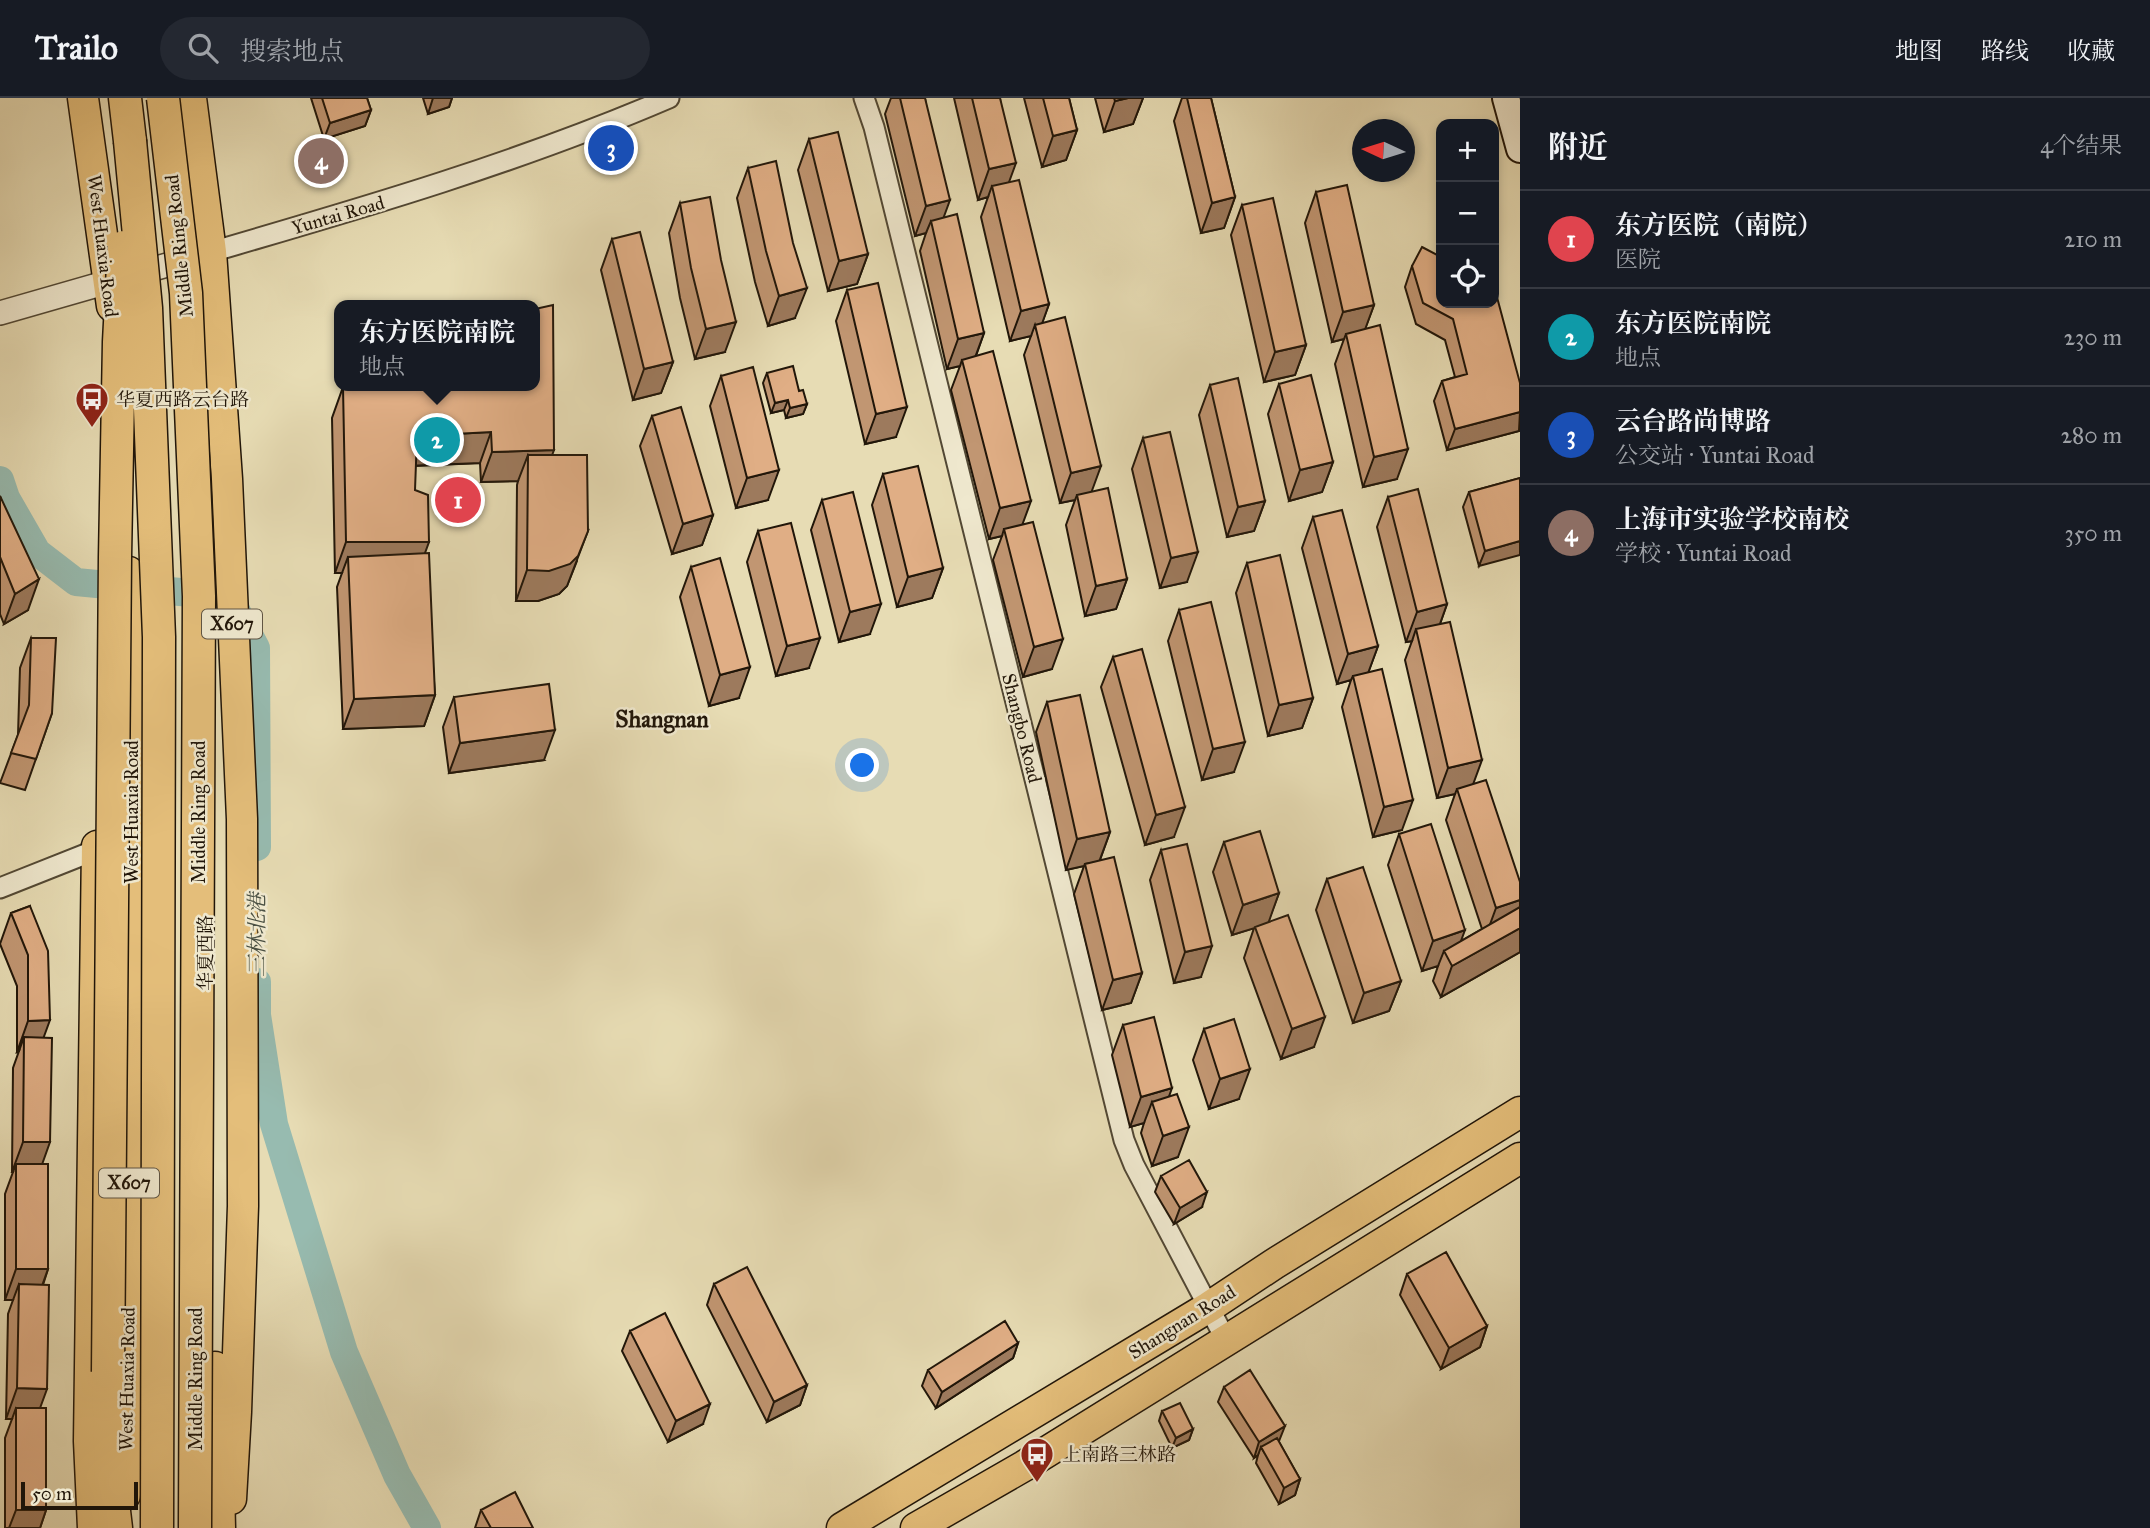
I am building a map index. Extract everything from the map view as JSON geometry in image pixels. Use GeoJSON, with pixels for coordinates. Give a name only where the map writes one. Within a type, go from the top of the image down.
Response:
{"type":"FeatureCollection","features":[{"type":"Feature","properties":{"kind":"highway","name":"Middle Ring Road"},"geometry":{"type":"LineString","coordinates":[[125,98],[146,308],[159,637],[157,1528]]}},
{"type":"Feature","properties":{"kind":"highway","name":"Middle Ring Road"},"geometry":{"type":"LineString","coordinates":[[163,98],[186,293],[199,596],[194,1528]]}},
{"type":"Feature","properties":{"kind":"highway"},"geometry":{"type":"LineString","coordinates":[[116,1528],[111,1486],[108,1373],[115,544],[120,342],[130,141]]}},
{"type":"Feature","properties":{"kind":"highway"},"geometry":{"type":"LineString","coordinates":[[186,293],[205,454],[215,612],[215,1368],[219,1528]]}},
{"type":"Feature","properties":{"kind":"main road","name":"West Huaxia Road"},"geometry":{"type":"LineString","coordinates":[[83,98],[110,282],[104,427],[116,486],[131,654],[132,838],[125,1528]]}},
{"type":"Feature","properties":{"kind":"main road","name":"X607"},"geometry":{"type":"LineString","coordinates":[[191,98],[211,252],[227,480],[242,819],[243,1206],[229,1528]]}},
{"type":"Feature","properties":{"kind":"main road"},"geometry":{"type":"LineString","coordinates":[[1506,98],[1520,149]]}},
{"type":"Feature","properties":{"kind":"main road","name":"华夏西路"},"geometry":{"type":"LineString","coordinates":[[201,1528],[208,617],[202,370],[211,252]]}},
{"type":"Feature","properties":{"kind":"main road"},"geometry":{"type":"LineString","coordinates":[[93,1528],[89,1441],[100,644],[116,486]]}},
{"type":"Feature","properties":{"kind":"main road","name":"Shangnan Road"},"geometry":{"type":"LineString","coordinates":[[842,1528],[1209,1307],[1520,1112]]}},
{"type":"Feature","properties":{"kind":"main road","name":"Shangnan Road"},"geometry":{"type":"LineString","coordinates":[[916,1528],[1024,1466],[1520,1158]]}},
{"type":"Feature","properties":{"kind":"street","name":"Yuntai Road"},"geometry":{"type":"LineString","coordinates":[[0,313],[410,194],[604,126],[669,98]]}},
{"type":"Feature","properties":{"kind":"street","name":"Shangbo Road"},"geometry":{"type":"LineString","coordinates":[[864,98],[874,127],[1124,1140],[1134,1165],[1226,1340]]}},
{"type":"Feature","properties":{"kind":"street"},"geometry":{"type":"LineString","coordinates":[[0,888],[97,849],[206,815]]}},
{"type":"Feature","properties":{"kind":"building"},"geometry":{"type":"Polygon","coordinates":[[[322,98],[367,98],[371,110],[330,123],[322,98]]]}},
{"type":"Feature","properties":{"kind":"building"},"geometry":{"type":"Polygon","coordinates":[[[900,98],[925,98],[950,200],[926,206],[900,98]]]}},
{"type":"Feature","properties":{"kind":"building"},"geometry":{"type":"Polygon","coordinates":[[[972,98],[1000,98],[1016,163],[989,169],[972,98]]]}},
{"type":"Feature","properties":{"kind":"building"},"geometry":{"type":"Polygon","coordinates":[[[1043,98],[1069,98],[1077,130],[1053,136],[1043,98]]]}},
{"type":"Feature","properties":{"kind":"building"},"geometry":{"type":"Polygon","coordinates":[[[1187,98],[1211,98],[1235,197],[1212,203],[1187,98]]]}},
{"type":"Feature","properties":{"kind":"building"},"geometry":{"type":"Polygon","coordinates":[[[838,132],[868,254],[839,261],[809,139],[838,132]]]}},
{"type":"Feature","properties":{"kind":"building"},"geometry":{"type":"Polygon","coordinates":[[[776,161],[793,243],[807,288],[779,296],[748,168],[776,161]]]}},
{"type":"Feature","properties":{"kind":"building"},"geometry":{"type":"Polygon","coordinates":[[[1019,180],[1049,304],[1021,311],[992,186],[1019,180]]]}},
{"type":"Feature","properties":{"kind":"building"},"geometry":{"type":"Polygon","coordinates":[[[1347,185],[1374,305],[1343,312],[1316,192],[1347,185]]]}},
{"type":"Feature","properties":{"kind":"building"},"geometry":{"type":"Polygon","coordinates":[[[710,197],[736,322],[706,329],[691,268],[680,203],[710,197]]]}},
{"type":"Feature","properties":{"kind":"building"},"geometry":{"type":"Polygon","coordinates":[[[1273,198],[1306,345],[1275,352],[1242,205],[1273,198]]]}},
{"type":"Feature","properties":{"kind":"building"},"geometry":{"type":"Polygon","coordinates":[[[957,214],[984,333],[958,339],[931,221],[957,214]]]}},
{"type":"Feature","properties":{"kind":"building"},"geometry":{"type":"Polygon","coordinates":[[[640,232],[673,362],[644,369],[612,239],[640,232]]]}},
{"type":"Feature","properties":{"kind":"building"},"geometry":{"type":"Polygon","coordinates":[[[1422,247],[1436,254],[1436,308],[1499,308],[1499,305],[1520,383],[1520,412],[1455,429],[1442,381],[1467,374],[1453,319],[1423,303],[1412,266],[1422,247]]]}},
{"type":"Feature","properties":{"kind":"building"},"geometry":{"type":"Polygon","coordinates":[[[878,283],[907,407],[876,414],[847,290],[878,283]]]}},
{"type":"Feature","properties":{"kind":"building"},"geometry":{"type":"Polygon","coordinates":[[[553,305],[554,450],[492,452],[491,432],[417,436],[415,490],[428,495],[429,542],[346,542],[343,391],[540,391],[540,308],[553,305]]]}},
{"type":"Feature","properties":{"kind":"building"},"geometry":{"type":"Polygon","coordinates":[[[1065,317],[1101,466],[1071,473],[1035,325],[1065,317]]]}},
{"type":"Feature","properties":{"kind":"building"},"geometry":{"type":"Polygon","coordinates":[[[1380,325],[1408,449],[1374,457],[1346,334],[1380,325]]]}},
{"type":"Feature","properties":{"kind":"building"},"geometry":{"type":"Polygon","coordinates":[[[993,351],[1031,501],[1000,508],[962,360],[993,351]]]}},
{"type":"Feature","properties":{"kind":"building"},"geometry":{"type":"Polygon","coordinates":[[[793,366],[799,391],[803,390],[807,404],[790,408],[788,400],[775,403],[767,373],[793,366]]]}},
{"type":"Feature","properties":{"kind":"building"},"geometry":{"type":"Polygon","coordinates":[[[753,367],[779,470],[747,478],[721,376],[753,367]]]}},
{"type":"Feature","properties":{"kind":"building"},"geometry":{"type":"Polygon","coordinates":[[[1311,375],[1333,462],[1300,470],[1279,384],[1311,375]]]}},
{"type":"Feature","properties":{"kind":"building"},"geometry":{"type":"Polygon","coordinates":[[[1238,378],[1265,501],[1238,507],[1210,385],[1238,378]]]}},
{"type":"Feature","properties":{"kind":"building"},"geometry":{"type":"Polygon","coordinates":[[[681,407],[713,515],[683,524],[652,416],[681,407]]]}},
{"type":"Feature","properties":{"kind":"building"},"geometry":{"type":"Polygon","coordinates":[[[1170,432],[1198,552],[1171,558],[1143,438],[1170,432]]]}},
{"type":"Feature","properties":{"kind":"building"},"geometry":{"type":"Polygon","coordinates":[[[528,455],[587,455],[588,531],[578,556],[570,564],[549,571],[527,570],[528,455]]]}},
{"type":"Feature","properties":{"kind":"building"},"geometry":{"type":"Polygon","coordinates":[[[918,466],[943,568],[908,577],[883,474],[918,466]]]}},
{"type":"Feature","properties":{"kind":"building"},"geometry":{"type":"Polygon","coordinates":[[[1520,478],[1520,541],[1485,551],[1469,492],[1520,478]]]}},
{"type":"Feature","properties":{"kind":"building"},"geometry":{"type":"Polygon","coordinates":[[[1108,488],[1127,579],[1096,586],[1077,495],[1108,488]]]}},
{"type":"Feature","properties":{"kind":"building"},"geometry":{"type":"Polygon","coordinates":[[[1418,489],[1447,604],[1417,612],[1388,497],[1418,489]]]}},
{"type":"Feature","properties":{"kind":"building"},"geometry":{"type":"Polygon","coordinates":[[[853,492],[881,604],[850,612],[822,500],[853,492]]]}},
{"type":"Feature","properties":{"kind":"building"},"geometry":{"type":"Polygon","coordinates":[[[0,496],[39,579],[15,594],[0,557],[0,496]]]}},
{"type":"Feature","properties":{"kind":"building"},"geometry":{"type":"Polygon","coordinates":[[[1342,510],[1378,646],[1348,654],[1313,517],[1342,510]]]}},
{"type":"Feature","properties":{"kind":"building"},"geometry":{"type":"Polygon","coordinates":[[[1033,522],[1063,639],[1034,647],[1004,529],[1033,522]]]}},
{"type":"Feature","properties":{"kind":"building"},"geometry":{"type":"Polygon","coordinates":[[[791,523],[820,638],[787,646],[758,531],[791,523]]]}},
{"type":"Feature","properties":{"kind":"building"},"geometry":{"type":"Polygon","coordinates":[[[429,553],[435,695],[354,699],[348,557],[429,553]]]}},
{"type":"Feature","properties":{"kind":"building"},"geometry":{"type":"Polygon","coordinates":[[[1280,555],[1313,698],[1279,705],[1247,563],[1280,555]]]}},
{"type":"Feature","properties":{"kind":"building"},"geometry":{"type":"Polygon","coordinates":[[[720,558],[750,667],[720,675],[691,567],[720,558]]]}},
{"type":"Feature","properties":{"kind":"building"},"geometry":{"type":"Polygon","coordinates":[[[1211,602],[1245,742],[1213,749],[1179,610],[1211,602]]]}},
{"type":"Feature","properties":{"kind":"building"},"geometry":{"type":"Polygon","coordinates":[[[1450,622],[1482,760],[1448,768],[1416,629],[1450,622]]]}},
{"type":"Feature","properties":{"kind":"building"},"geometry":{"type":"Polygon","coordinates":[[[31,638],[56,638],[52,713],[36,759],[11,753],[29,705],[31,638]]]}},
{"type":"Feature","properties":{"kind":"building"},"geometry":{"type":"Polygon","coordinates":[[[1142,649],[1185,807],[1156,815],[1113,657],[1142,649]]]}},
{"type":"Feature","properties":{"kind":"building"},"geometry":{"type":"Polygon","coordinates":[[[1382,669],[1413,800],[1384,807],[1353,676],[1382,669]]]}},
{"type":"Feature","properties":{"kind":"building"},"geometry":{"type":"Polygon","coordinates":[[[549,684],[555,730],[460,743],[454,697],[549,684]]]}},
{"type":"Feature","properties":{"kind":"building"},"geometry":{"type":"Polygon","coordinates":[[[1080,695],[1110,832],[1077,839],[1047,702],[1080,695]]]}},
{"type":"Feature","properties":{"kind":"building"},"geometry":{"type":"Polygon","coordinates":[[[1486,780],[1520,882],[1520,900],[1496,908],[1457,789],[1486,780]]]}},
{"type":"Feature","properties":{"kind":"building"},"geometry":{"type":"Polygon","coordinates":[[[1431,824],[1465,930],[1433,941],[1399,834],[1431,824]]]}},
{"type":"Feature","properties":{"kind":"building"},"geometry":{"type":"Polygon","coordinates":[[[1260,831],[1279,893],[1243,905],[1224,842],[1260,831]]]}},
{"type":"Feature","properties":{"kind":"building"},"geometry":{"type":"Polygon","coordinates":[[[1187,844],[1212,946],[1185,952],[1161,850],[1187,844]]]}},
{"type":"Feature","properties":{"kind":"building"},"geometry":{"type":"Polygon","coordinates":[[[1114,857],[1142,973],[1113,980],[1085,864],[1114,857]]]}},
{"type":"Feature","properties":{"kind":"building"},"geometry":{"type":"Polygon","coordinates":[[[1363,867],[1401,981],[1364,993],[1327,879],[1363,867]]]}},
{"type":"Feature","properties":{"kind":"building"},"geometry":{"type":"Polygon","coordinates":[[[30,906],[48,951],[50,1020],[28,1021],[28,955],[11,913],[30,906]]]}},
{"type":"Feature","properties":{"kind":"building"},"geometry":{"type":"Polygon","coordinates":[[[1520,907],[1520,928],[1452,966],[1444,951],[1520,907]]]}},
{"type":"Feature","properties":{"kind":"building"},"geometry":{"type":"Polygon","coordinates":[[[1288,915],[1325,1017],[1292,1029],[1255,927],[1288,915]]]}},
{"type":"Feature","properties":{"kind":"building"},"geometry":{"type":"Polygon","coordinates":[[[1154,1017],[1172,1088],[1141,1097],[1123,1025],[1154,1017]]]}},
{"type":"Feature","properties":{"kind":"building"},"geometry":{"type":"Polygon","coordinates":[[[1234,1019],[1250,1069],[1220,1079],[1204,1029],[1234,1019]]]}},
{"type":"Feature","properties":{"kind":"building"},"geometry":{"type":"Polygon","coordinates":[[[24,1037],[52,1038],[50,1142],[23,1142],[24,1037]]]}},
{"type":"Feature","properties":{"kind":"building"},"geometry":{"type":"Polygon","coordinates":[[[1177,1094],[1189,1127],[1163,1136],[1152,1102],[1177,1094]]]}},
{"type":"Feature","properties":{"kind":"building"},"geometry":{"type":"Polygon","coordinates":[[[1189,1160],[1207,1192],[1180,1208],[1161,1176],[1189,1160]]]}},
{"type":"Feature","properties":{"kind":"building"},"geometry":{"type":"Polygon","coordinates":[[[16,1164],[48,1164],[48,1269],[16,1269],[16,1164]]]}},
{"type":"Feature","properties":{"kind":"building"},"geometry":{"type":"Polygon","coordinates":[[[1446,1252],[1487,1326],[1449,1348],[1407,1274],[1446,1252]]]}},
{"type":"Feature","properties":{"kind":"building"},"geometry":{"type":"Polygon","coordinates":[[[747,1267],[807,1385],[774,1402],[714,1284],[747,1267]]]}},
{"type":"Feature","properties":{"kind":"building"},"geometry":{"type":"Polygon","coordinates":[[[19,1284],[49,1285],[47,1389],[17,1388],[19,1284]]]}},
{"type":"Feature","properties":{"kind":"building"},"geometry":{"type":"Polygon","coordinates":[[[665,1313],[710,1404],[676,1421],[630,1331],[665,1313]]]}},
{"type":"Feature","properties":{"kind":"building"},"geometry":{"type":"Polygon","coordinates":[[[1005,1321],[1018,1343],[942,1392],[928,1370],[1005,1321]]]}},
{"type":"Feature","properties":{"kind":"building"},"geometry":{"type":"Polygon","coordinates":[[[1250,1370],[1285,1426],[1259,1442],[1224,1387],[1250,1370]]]}},
{"type":"Feature","properties":{"kind":"building"},"geometry":{"type":"Polygon","coordinates":[[[1180,1403],[1193,1429],[1176,1438],[1162,1411],[1180,1403]]]}},
{"type":"Feature","properties":{"kind":"building"},"geometry":{"type":"Polygon","coordinates":[[[16,1408],[46,1408],[46,1510],[16,1510],[16,1408]]]}},
{"type":"Feature","properties":{"kind":"building"},"geometry":{"type":"Polygon","coordinates":[[[1277,1438],[1300,1479],[1284,1488],[1261,1447],[1277,1438]]]}},
{"type":"Feature","properties":{"kind":"building"},"geometry":{"type":"Polygon","coordinates":[[[515,1492],[533,1528],[491,1528],[481,1510],[515,1492]]]}},
{"type":"Feature","properties":{"kind":"waterway","name":"三林北港"},"geometry":{"type":"LineString","coordinates":[[0,480],[6,498],[37,552],[76,582],[201,594],[237,612],[256,648],[257,847]]}},
{"type":"Feature","properties":{"kind":"waterway","name":"三林北港"},"geometry":{"type":"LineString","coordinates":[[257,982],[257,1015],[274,1124],[344,1352],[397,1475],[427,1528]]}},
{"type":"Feature","properties":{"kind":"place","name":"云台路尚博路"},"geometry":{"type":"Point","coordinates":[611,148]}},
{"type":"Feature","properties":{"kind":"place","name":"上海市实验学校南校"},"geometry":{"type":"Point","coordinates":[321,161]}},
{"type":"Feature","properties":{"kind":"place","name":"华夏西路云台路"},"geometry":{"type":"Point","coordinates":[92,429]}},
{"type":"Feature","properties":{"kind":"place","name":"东方医院南院"},"geometry":{"type":"Point","coordinates":[437,440]}},
{"type":"Feature","properties":{"kind":"place","name":"东方医院（南院）"},"geometry":{"type":"Point","coordinates":[458,500]}},
{"type":"Feature","properties":{"kind":"place","name":"上南路三林路"},"geometry":{"type":"Point","coordinates":[1037,1484]}},
{"type":"Feature","properties":{"kind":"district","name":"Shangnan"},"geometry":{"type":"Point","coordinates":[662,719]}}]}
